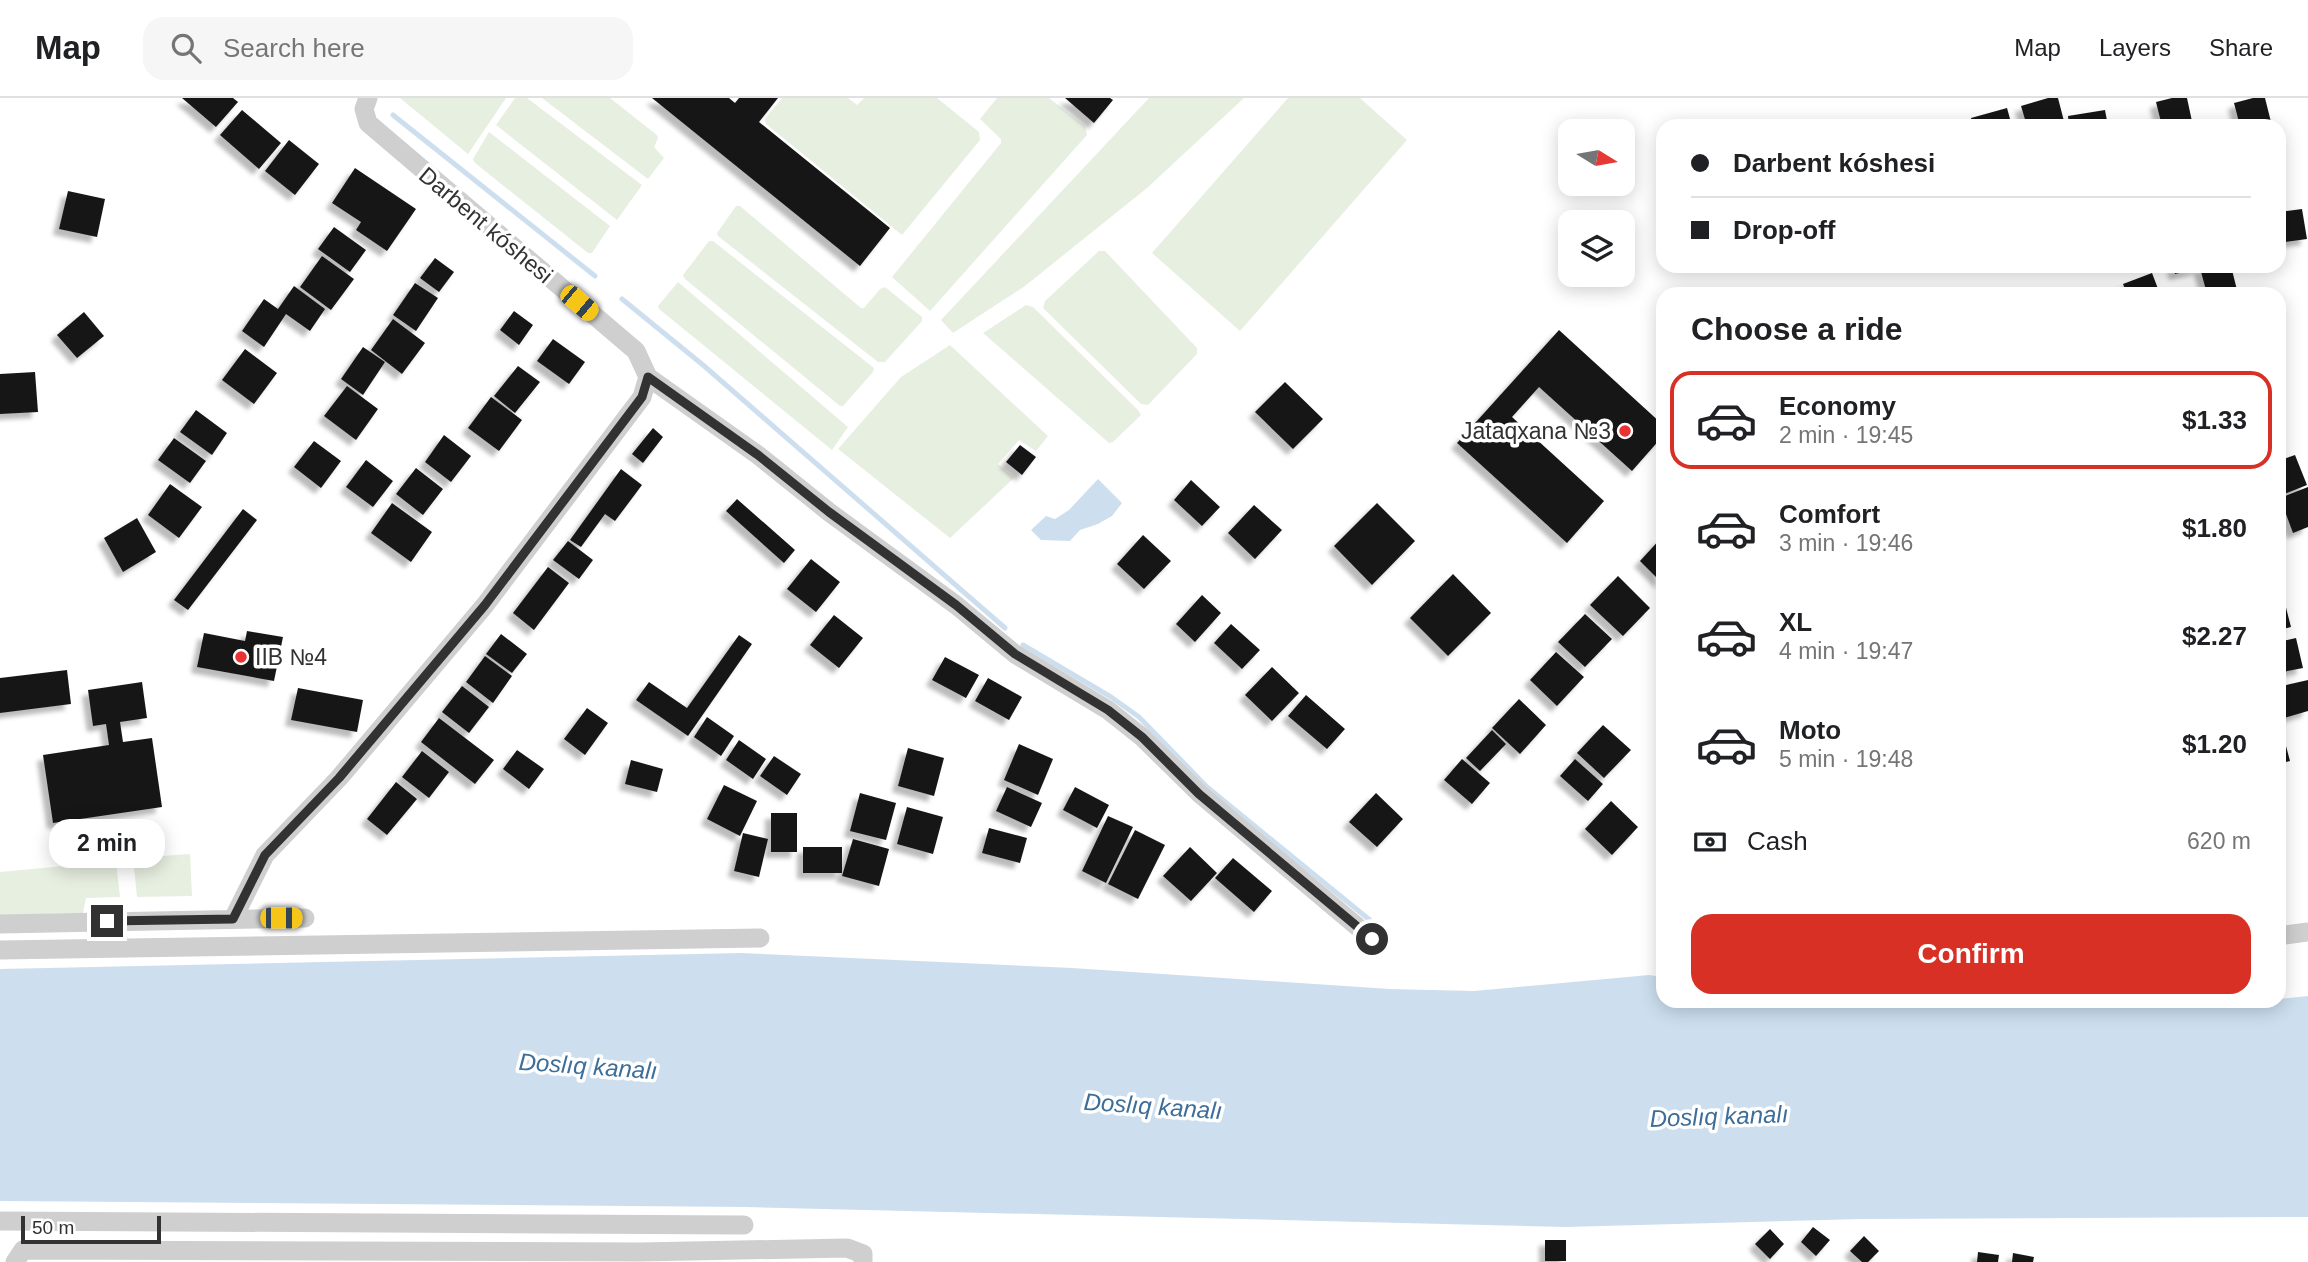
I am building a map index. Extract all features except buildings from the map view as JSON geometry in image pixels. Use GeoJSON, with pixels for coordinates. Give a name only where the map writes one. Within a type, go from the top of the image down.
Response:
{"type":"FeatureCollection","features":[{"type":"Feature","properties":{"kind":"street","name":"Darbent kóshesi"},"geometry":{"type":"LineString","coordinates":[[368,98],[364,109],[368,123],[636,351],[648,377],[758,455],[829,512],[956,605],[1015,654],[1108,710],[1142,737],[1199,794],[1372,939]]}},
{"type":"Feature","properties":{"kind":"street"},"geometry":{"type":"LineString","coordinates":[[233,919],[265,855],[339,778],[485,605],[642,397],[648,377]]}},
{"type":"Feature","properties":{"kind":"street"},"geometry":{"type":"LineString","coordinates":[[0,924],[305,918]]}},
{"type":"Feature","properties":{"kind":"street"},"geometry":{"type":"LineString","coordinates":[[2286,935],[2308,932]]}},
{"type":"Feature","properties":{"kind":"street"},"geometry":{"type":"LineString","coordinates":[[0,950],[760,938]]}},
{"type":"Feature","properties":{"kind":"street"},"geometry":{"type":"LineString","coordinates":[[0,1222],[744,1226]]}},
{"type":"Feature","properties":{"kind":"street"},"geometry":{"type":"LineString","coordinates":[[15,1262],[23,1250],[223,1256],[640,1257],[847,1248],[863,1258]]}},
{"type":"Feature","properties":{"kind":"shaded area"},"geometry":{"type":"Polygon","coordinates":[[[400,98],[506,98],[468,154],[400,98]]]}},
{"type":"Feature","properties":{"kind":"shaded area"},"geometry":{"type":"Polygon","coordinates":[[[515,98],[527,98],[642,185],[617,220],[496,125],[515,98]]]}},
{"type":"Feature","properties":{"kind":"shaded area"},"geometry":{"type":"Polygon","coordinates":[[[542,98],[610,98],[657,135],[654,147],[664,158],[648,179],[542,98]]]}},
{"type":"Feature","properties":{"kind":"shaded area"},"geometry":{"type":"Polygon","coordinates":[[[782,98],[848,98],[857,105],[864,98],[937,98],[979,132],[980,140],[902,235],[766,124],[765,119],[782,98]]]}},
{"type":"Feature","properties":{"kind":"shaded area"},"geometry":{"type":"Polygon","coordinates":[[[997,98],[1049,98],[1085,126],[1087,135],[930,311],[892,277],[1001,143],[1001,139],[980,119],[997,98]]]}},
{"type":"Feature","properties":{"kind":"shaded area"},"geometry":{"type":"Polygon","coordinates":[[[1149,98],[1244,98],[1147,188],[1025,286],[953,333],[941,320],[1149,98]]]}},
{"type":"Feature","properties":{"kind":"shaded area"},"geometry":{"type":"Polygon","coordinates":[[[1288,98],[1360,98],[1407,140],[1240,331],[1152,253],[1288,98]]]}},
{"type":"Feature","properties":{"kind":"shaded area"},"geometry":{"type":"Polygon","coordinates":[[[489,132],[610,226],[592,253],[588,253],[475,163],[473,159],[489,132]]]}},
{"type":"Feature","properties":{"kind":"shaded area"},"geometry":{"type":"Polygon","coordinates":[[[736,206],[740,206],[861,308],[885,287],[922,317],[922,321],[885,362],[878,362],[718,236],[717,233],[736,206]]]}},
{"type":"Feature","properties":{"kind":"shaded area"},"geometry":{"type":"Polygon","coordinates":[[[709,241],[713,241],[874,368],[843,406],[685,279],[683,275],[709,241]]]}},
{"type":"Feature","properties":{"kind":"shaded area"},"geometry":{"type":"Polygon","coordinates":[[[1099,251],[1105,251],[1197,348],[1197,354],[1148,405],[1141,404],[1043,308],[1045,301],[1099,251]]]}},
{"type":"Feature","properties":{"kind":"shaded area"},"geometry":{"type":"Polygon","coordinates":[[[678,282],[848,427],[832,450],[659,309],[658,306],[678,282]]]}},
{"type":"Feature","properties":{"kind":"shaded area"},"geometry":{"type":"Polygon","coordinates":[[[1026,305],[1033,307],[1138,410],[1141,415],[1113,442],[1109,443],[983,333],[1026,305]]]}},
{"type":"Feature","properties":{"kind":"shaded area"},"geometry":{"type":"Polygon","coordinates":[[[950,345],[1048,436],[1036,451],[1019,440],[998,464],[1014,478],[950,538],[838,449],[901,377],[950,345]]]}},
{"type":"Feature","properties":{"kind":"shaded area"},"geometry":{"type":"Polygon","coordinates":[[[190,854],[192,896],[137,897],[133,858],[190,854]]]}},
{"type":"Feature","properties":{"kind":"shaded area"},"geometry":{"type":"Polygon","coordinates":[[[116,861],[120,897],[86,898],[83,913],[0,915],[0,872],[116,861]]]}},
{"type":"Feature","properties":{"kind":"water"},"geometry":{"type":"Polygon","coordinates":[[[1098,479],[1122,503],[1112,516],[1080,530],[1070,541],[1041,540],[1031,530],[1046,516],[1055,519],[1069,510],[1098,479]]]}},
{"type":"Feature","properties":{"kind":"water","name":"Doslıq kanalı"},"geometry":{"type":"Polygon","coordinates":[[[741,953],[1072,968],[1390,989],[1474,991],[1649,975],[1656,976],[1656,1008],[2286,1008],[2286,998],[2308,996],[2308,1217],[1862,1219],[1565,1227],[746,1207],[0,1201],[0,969],[741,953]]]}},
{"type":"Feature","properties":{"kind":"waterway"},"geometry":{"type":"LineString","coordinates":[[393,115],[595,276]]}},
{"type":"Feature","properties":{"kind":"waterway"},"geometry":{"type":"LineString","coordinates":[[622,299],[703,365],[1005,628]]}},
{"type":"Feature","properties":{"kind":"waterway"},"geometry":{"type":"LineString","coordinates":[[1023,645],[1111,697],[1139,717],[1207,787],[1371,921]]}},
{"type":"Feature","properties":{"kind":"place","name":"Jataqxana №3"},"geometry":{"type":"Point","coordinates":[1625,431]}},
{"type":"Feature","properties":{"kind":"place","name":"IIB №4"},"geometry":{"type":"Point","coordinates":[241,657]}},
{"type":"Feature","properties":{"kind":"route"},"geometry":{"type":"LineString","coordinates":[[107,921],[233,919],[265,855],[339,778],[485,605],[642,397],[648,377],[758,455],[829,512],[956,605],[1015,654],[1108,710],[1142,737],[1199,794],[1372,939]]}}]}
